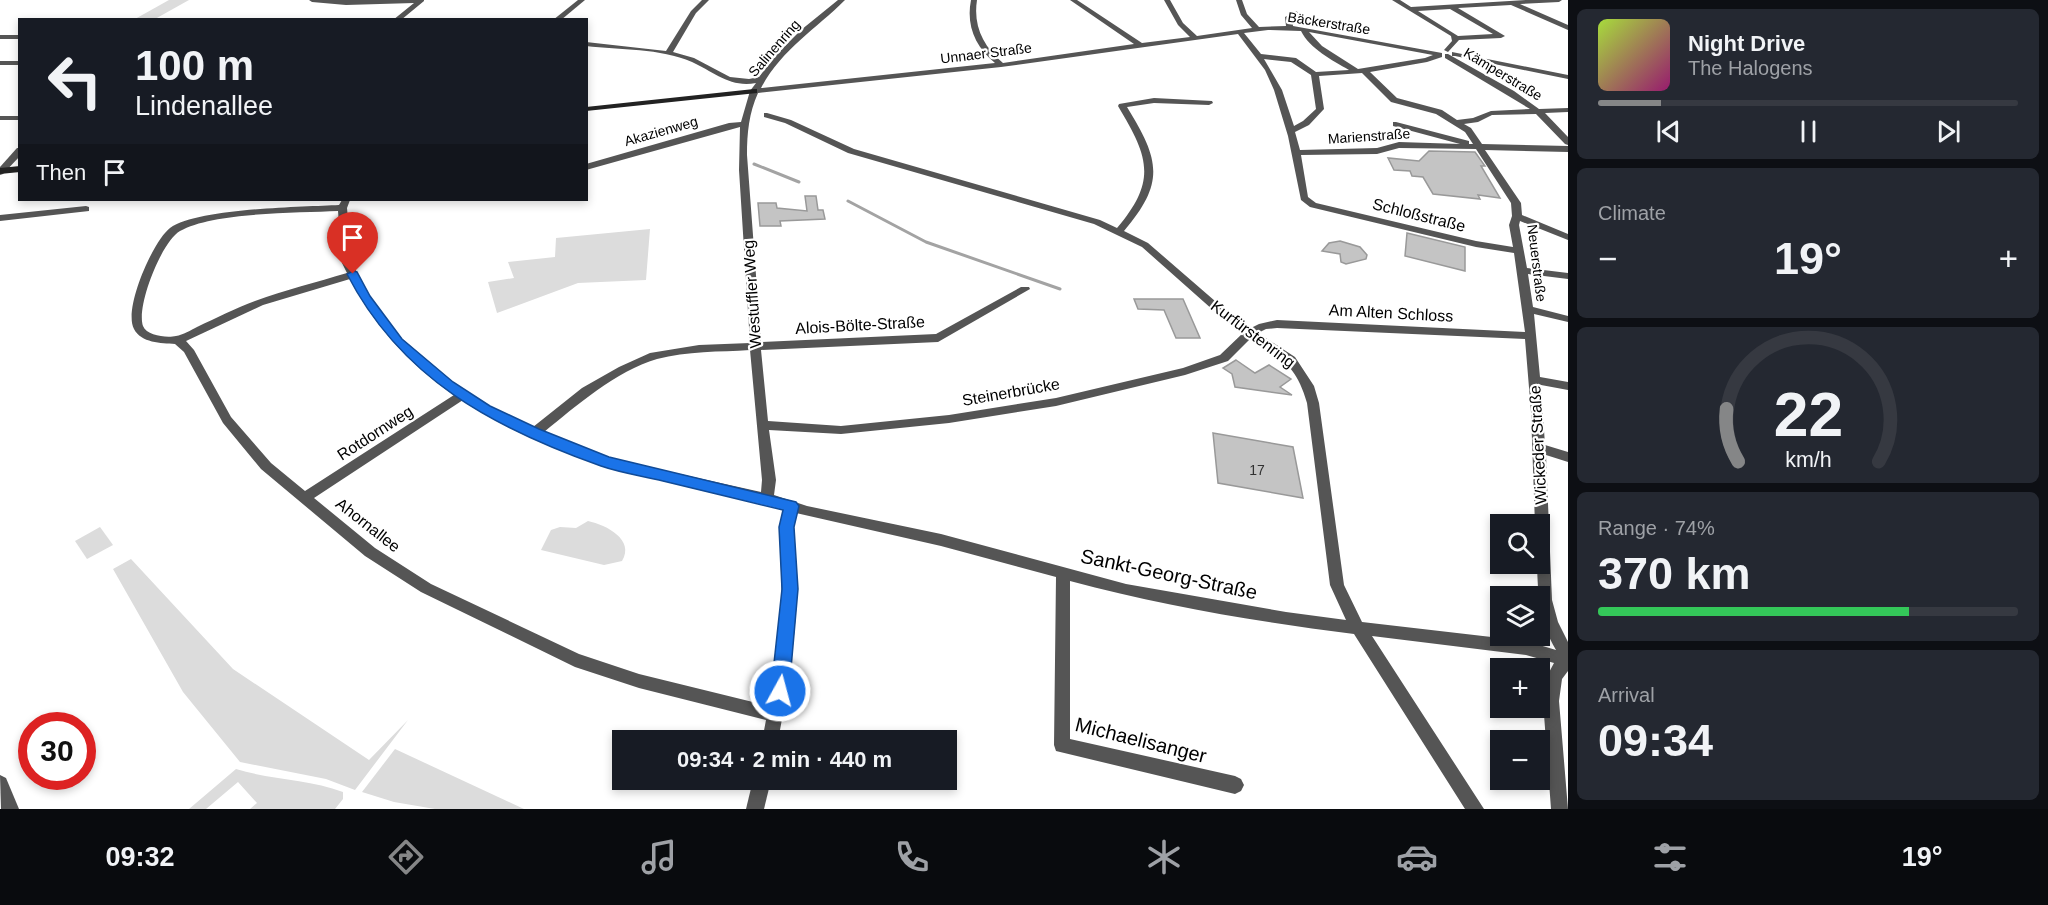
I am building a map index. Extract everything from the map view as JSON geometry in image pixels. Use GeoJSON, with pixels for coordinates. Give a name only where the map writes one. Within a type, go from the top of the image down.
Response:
{"type":"FeatureCollection","features":[{"type":"Feature","properties":{"kind":"street"},"geometry":{"type":"LineString","coordinates":[[312,0],[346,3],[421,1]]}},
{"type":"Feature","properties":{"kind":"street"},"geometry":{"type":"LineString","coordinates":[[559,18],[582,0]]}},
{"type":"Feature","properties":{"kind":"street"},"geometry":{"type":"LineString","coordinates":[[668,54],[693,12],[706,0]]}},
{"type":"Feature","properties":{"kind":"street","name":"Salinenring"},"geometry":{"type":"LineString","coordinates":[[754,91],[818,17],[842,0]]}},
{"type":"Feature","properties":{"kind":"street"},"geometry":{"type":"LineString","coordinates":[[974,0],[972,20],[980,44],[986,53],[1000,65]]}},
{"type":"Feature","properties":{"kind":"street"},"geometry":{"type":"LineString","coordinates":[[1073,0],[1140,45]]}},
{"type":"Feature","properties":{"kind":"street"},"geometry":{"type":"LineString","coordinates":[[1167,0],[1180,24],[1195,38]]}},
{"type":"Feature","properties":{"kind":"street"},"geometry":{"type":"LineString","coordinates":[[1239,0],[1244,15],[1257,29]]}},
{"type":"Feature","properties":{"kind":"street"},"geometry":{"type":"LineString","coordinates":[[1395,0],[1448,30],[1456,38],[1501,36],[1474,23],[1450,6]]}},
{"type":"Feature","properties":{"kind":"street"},"geometry":{"type":"LineString","coordinates":[[1411,9],[1559,0]]}},
{"type":"Feature","properties":{"kind":"street"},"geometry":{"type":"LineString","coordinates":[[399,18],[421,1]]}},
{"type":"Feature","properties":{"kind":"street"},"geometry":{"type":"LineString","coordinates":[[1509,2],[1568,28]]}},
{"type":"Feature","properties":{"kind":"street"},"geometry":{"type":"LineString","coordinates":[[1290,28],[1288,17],[1296,13]]}},
{"type":"Feature","properties":{"kind":"street","name":"Bäckerstraße"},"geometry":{"type":"LineString","coordinates":[[1184,39],[1257,29],[1290,28],[1437,54],[1450,54],[1564,77]]}},
{"type":"Feature","properties":{"kind":"street"},"geometry":{"type":"LineString","coordinates":[[1304,30],[1305,34],[1323,50],[1361,72],[1394,100],[1434,110],[1458,122],[1475,120],[1491,113],[1568,110]]}},
{"type":"Feature","properties":{"kind":"street"},"geometry":{"type":"LineString","coordinates":[[1239,31],[1258,56],[1279,92],[1295,153]]}},
{"type":"Feature","properties":{"kind":"street"},"geometry":{"type":"LineString","coordinates":[[0,37],[18,37]]}},
{"type":"Feature","properties":{"kind":"street"},"geometry":{"type":"LineString","coordinates":[[1450,54],[1456,38]]}},
{"type":"Feature","properties":{"kind":"street","name":"Unnaer Straße"},"geometry":{"type":"LineString","coordinates":[[588,109],[1000,65],[1184,39]]}},
{"type":"Feature","properties":{"kind":"street"},"geometry":{"type":"LineString","coordinates":[[588,44],[668,54],[689,59],[724,79],[747,83],[765,76],[791,87]]}},
{"type":"Feature","properties":{"kind":"street"},"geometry":{"type":"LineString","coordinates":[[1258,56],[1293,60],[1315,74],[1361,72],[1427,60],[1437,54]]}},
{"type":"Feature","properties":{"kind":"street","name":"Kämperstraße"},"geometry":{"type":"LineString","coordinates":[[1450,54],[1540,111],[1568,142]]}},
{"type":"Feature","properties":{"kind":"street"},"geometry":{"type":"LineString","coordinates":[[0,63],[18,63]]}},
{"type":"Feature","properties":{"kind":"street"},"geometry":{"type":"LineString","coordinates":[[1291,131],[1306,123],[1320,108],[1315,74]]}},
{"type":"Feature","properties":{"kind":"street"},"geometry":{"type":"LineString","coordinates":[[713,96],[724,87],[724,79]]}},
{"type":"Feature","properties":{"kind":"street","name":"Westuffler Weg"},"geometry":{"type":"LineString","coordinates":[[754,91],[744,124],[756,346],[769,480],[767,498]]}},
{"type":"Feature","properties":{"kind":"street"},"geometry":{"type":"LineString","coordinates":[[1119,231],[1136,213],[1144,198],[1150,186],[1151,171],[1146,151],[1122,106],[1131,102],[1209,103]]}},
{"type":"Feature","properties":{"kind":"street","name":"Kurfürstenring"},"geometry":{"type":"LineString","coordinates":[[766,115],[779,118],[829,143],[851,151],[1097,222],[1119,231],[1145,245],[1201,295],[1291,360],[1308,386],[1313,403],[1337,585],[1357,626],[1475,809]]}},
{"type":"Feature","properties":{"kind":"street"},"geometry":{"type":"LineString","coordinates":[[0,118],[18,118]]}},
{"type":"Feature","properties":{"kind":"street","name":"Neuerstraße"},"geometry":{"type":"LineString","coordinates":[[1458,122],[1468,130],[1481,147],[1513,197],[1517,216],[1514,225],[1520,251],[1530,336]]}},
{"type":"Feature","properties":{"kind":"street","name":"Akazienweg"},"geometry":{"type":"LineString","coordinates":[[588,166],[732,125],[744,124]]}},
{"type":"Feature","properties":{"kind":"street"},"geometry":{"type":"LineString","coordinates":[[1396,124],[1481,147],[1568,149]]}},
{"type":"Feature","properties":{"kind":"street","name":"Marienstraße"},"geometry":{"type":"LineString","coordinates":[[1295,153],[1377,152],[1399,145],[1481,147]]}},
{"type":"Feature","properties":{"kind":"street"},"geometry":{"type":"LineString","coordinates":[[0,171],[18,152]]}},
{"type":"Feature","properties":{"kind":"street","name":"Schloßstraße"},"geometry":{"type":"LineString","coordinates":[[1295,153],[1304,198],[1312,205],[1476,244],[1520,251]]}},
{"type":"Feature","properties":{"kind":"street"},"geometry":{"type":"LineString","coordinates":[[0,171],[18,169]]}},
{"type":"Feature","properties":{"kind":"street"},"geometry":{"type":"LineString","coordinates":[[344,204],[196,220],[181,226],[169,234],[145,281],[138,304],[138,327],[144,334],[156,339],[178,340],[259,303],[353,274]]}},
{"type":"Feature","properties":{"kind":"street","name":"Sankt-Georg-Straße"},"geometry":{"type":"LineString","coordinates":[[344,204],[347,263],[364,297],[398,342],[462,395],[534,433],[606,462],[941,540],[1137,592],[1286,619],[1526,648],[1568,659]]}},
{"type":"Feature","properties":{"kind":"street"},"geometry":{"type":"LineString","coordinates":[[0,218],[86,209]]}},
{"type":"Feature","properties":{"kind":"street"},"geometry":{"type":"LineString","coordinates":[[1517,216],[1568,237]]}},
{"type":"Feature","properties":{"kind":"street"},"geometry":{"type":"LineString","coordinates":[[1522,270],[1568,276]]}},
{"type":"Feature","properties":{"kind":"street","name":"Alois-Bölte-Straße"},"geometry":{"type":"LineString","coordinates":[[534,433],[586,392],[654,356],[699,349],[938,338],[1025,289]]}},
{"type":"Feature","properties":{"kind":"street"},"geometry":{"type":"LineString","coordinates":[[1528,313],[1568,320]]}},
{"type":"Feature","properties":{"kind":"street"},"geometry":{"type":"LineString","coordinates":[[1528,313],[1568,327]]}},
{"type":"Feature","properties":{"kind":"street","name":"Am Alten Schloss"},"geometry":{"type":"LineString","coordinates":[[1251,332],[1263,326],[1277,324],[1530,336]]}},
{"type":"Feature","properties":{"kind":"street","name":"Steinerbrücke"},"geometry":{"type":"LineString","coordinates":[[762,425],[841,430],[949,419],[1056,402],[1224,358],[1251,332]]}},
{"type":"Feature","properties":{"kind":"street","name":"Wickeder Straße"},"geometry":{"type":"LineString","coordinates":[[1530,336],[1535,380],[1547,616],[1568,659]]}},
{"type":"Feature","properties":{"kind":"street","name":"Ahornallee"},"geometry":{"type":"LineString","coordinates":[[178,340],[188,350],[227,420],[266,466],[370,552],[426,588],[575,660],[639,681],[775,715]]}},
{"type":"Feature","properties":{"kind":"street"},"geometry":{"type":"LineString","coordinates":[[1535,380],[1568,386]]}},
{"type":"Feature","properties":{"kind":"street","name":"Rotdornweg"},"geometry":{"type":"LineString","coordinates":[[305,498],[462,395]]}},
{"type":"Feature","properties":{"kind":"street"},"geometry":{"type":"LineString","coordinates":[[1539,448],[1568,457]]}},
{"type":"Feature","properties":{"kind":"street"},"geometry":{"type":"LineString","coordinates":[[772,730],[781,684],[790,589],[786,527],[791,506]]}},
{"type":"Feature","properties":{"kind":"street","name":"Michaelisanger"},"geometry":{"type":"LineString","coordinates":[[1063,573],[1062,745],[1235,784]]}},
{"type":"Feature","properties":{"kind":"street"},"geometry":{"type":"LineString","coordinates":[[1560,809],[1551,701],[1554,678],[1568,659]]}},
{"type":"Feature","properties":{"kind":"street"},"geometry":{"type":"LineString","coordinates":[[0,784],[10,809]]}},
{"type":"Feature","properties":{"kind":"street"},"geometry":{"type":"LineString","coordinates":[[755,809],[760,790]]}},
{"type":"Feature","properties":{"kind":"shaded area"},"geometry":{"type":"Polygon","coordinates":[[[169,0],[189,0],[157,18],[137,18],[169,0]]]}},
{"type":"Feature","properties":{"kind":"shaded area"},"geometry":{"type":"Polygon","coordinates":[[[650,229],[646,280],[578,283],[497,313],[488,282],[514,278],[508,262],[555,257],[556,238],[650,229]]]}},
{"type":"Feature","properties":{"kind":"shaded area"},"geometry":{"type":"Polygon","coordinates":[[[588,521],[611,530],[622,540],[625,553],[622,561],[604,565],[541,550],[551,530],[560,527],[576,528],[588,521]]]}},
{"type":"Feature","properties":{"kind":"shaded area"},"geometry":{"type":"Polygon","coordinates":[[[100,527],[113,545],[87,559],[75,541],[100,527]]]}},
{"type":"Feature","properties":{"kind":"shaded area"},"geometry":{"type":"Polygon","coordinates":[[[131,559],[233,669],[369,760],[408,720],[355,790],[326,779],[240,762],[183,692],[113,569],[131,559]]]}},
{"type":"Feature","properties":{"kind":"shaded area"},"geometry":{"type":"Polygon","coordinates":[[[395,749],[524,809],[435,809],[394,802],[362,792],[395,749]]]}},
{"type":"Feature","properties":{"kind":"shaded area"},"geometry":{"type":"Polygon","coordinates":[[[236,769],[330,788],[343,792],[343,799],[335,809],[250,809],[257,803],[238,782],[206,809],[189,809],[236,769]]]}},
{"type":"Feature","properties":{"kind":"building"},"geometry":{"type":"Polygon","coordinates":[[[1429,151],[1475,152],[1485,166],[1481,166],[1500,198],[1478,195],[1480,199],[1433,194],[1423,177],[1412,176],[1410,171],[1394,170],[1388,158],[1419,161],[1429,151]]]}},
{"type":"Feature","properties":{"kind":"building"},"geometry":{"type":"Polygon","coordinates":[[[805,196],[816,196],[818,210],[823,210],[825,219],[780,221],[781,226],[760,226],[758,203],[776,203],[777,208],[807,211],[805,196]]]}},
{"type":"Feature","properties":{"kind":"building"},"geometry":{"type":"Polygon","coordinates":[[[1407,233],[1465,247],[1465,271],[1405,256],[1407,233]]]}},
{"type":"Feature","properties":{"kind":"building"},"geometry":{"type":"Polygon","coordinates":[[[1340,241],[1360,247],[1367,255],[1366,259],[1346,264],[1341,262],[1340,254],[1322,251],[1329,243],[1340,241]]]}},
{"type":"Feature","properties":{"kind":"building"},"geometry":{"type":"Polygon","coordinates":[[[1134,299],[1183,299],[1200,338],[1176,338],[1164,310],[1138,309],[1134,299]]]}},
{"type":"Feature","properties":{"kind":"building"},"geometry":{"type":"Polygon","coordinates":[[[1236,360],[1255,373],[1269,365],[1291,379],[1280,387],[1292,395],[1235,387],[1232,374],[1223,368],[1236,360]]]}},
{"type":"Feature","properties":{"kind":"building"},"geometry":{"type":"Polygon","coordinates":[[[1213,433],[1293,447],[1303,498],[1218,483],[1213,433]]]}},
{"type":"Feature","properties":{"kind":"waterway"},"geometry":{"type":"LineString","coordinates":[[754,164],[799,182]]}},
{"type":"Feature","properties":{"kind":"waterway"},"geometry":{"type":"LineString","coordinates":[[848,201],[926,242],[1060,289]]}},
{"type":"Feature","properties":{"kind":"route"},"geometry":{"type":"LineString","coordinates":[[353,274],[364,297],[398,342],[448,385],[485,409],[534,433],[606,462],[685,482],[767,498],[791,506],[786,527],[790,589],[780,691]]}}]}
